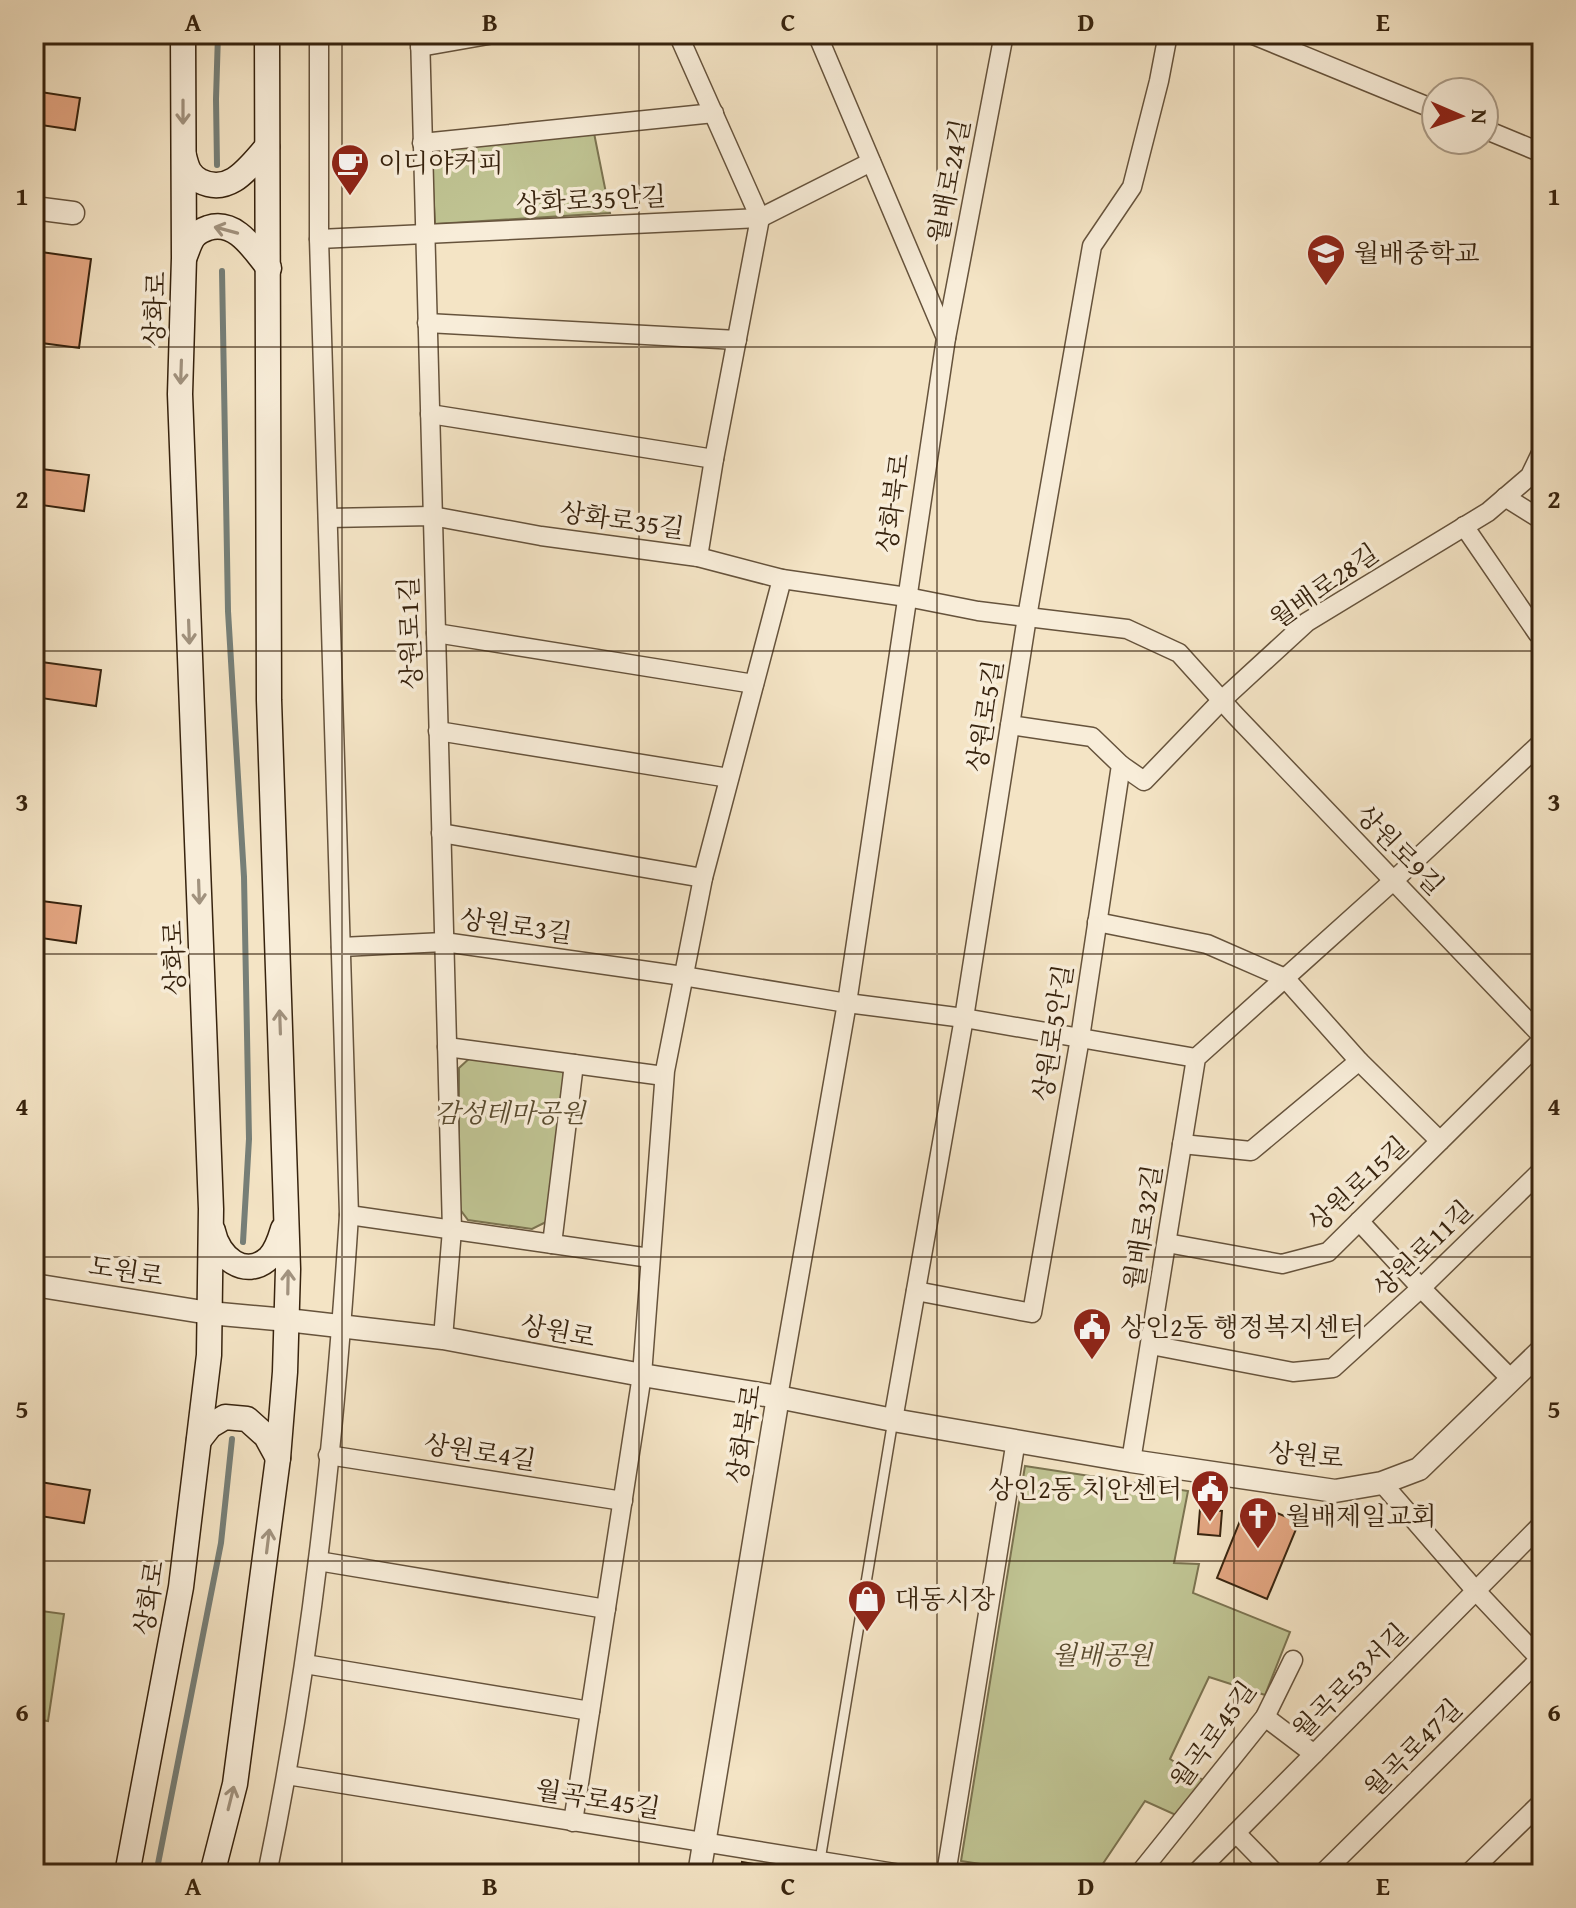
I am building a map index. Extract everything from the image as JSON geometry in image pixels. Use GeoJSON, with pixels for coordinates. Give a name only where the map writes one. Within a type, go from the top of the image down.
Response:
{"type":"FeatureCollection","features":[{"type":"Feature","properties":{"kind":"main road","name":"상화로"},"geometry":{"type":"LineString","coordinates":[[127,1874],[181,1587],[209,1355],[211,1225],[180,394],[184,258],[183,34]]}},
{"type":"Feature","properties":{"kind":"main road"},"geometry":{"type":"LineString","coordinates":[[212,1874],[235,1784],[265,1570],[278,1458],[287,1320],[288,1269],[269,700],[267,34]]}},
{"type":"Feature","properties":{"kind":"main road"},"geometry":{"type":"LineString","coordinates":[[183,153],[193,178],[217,186],[234,180],[267,147]]}},
{"type":"Feature","properties":{"kind":"main road"},"geometry":{"type":"LineString","coordinates":[[184,258],[197,232],[221,226],[238,233],[269,268]]}},
{"type":"Feature","properties":{"kind":"main road"},"geometry":{"type":"LineString","coordinates":[[211,1225],[220,1250],[231,1263],[247,1268],[270,1257],[278,1245],[286,1219]]}},
{"type":"Feature","properties":{"kind":"main road"},"geometry":{"type":"LineString","coordinates":[[199,1440],[210,1426],[225,1417],[247,1419],[266,1436],[278,1458]]}},
{"type":"Feature","properties":{"kind":"street"},"geometry":{"type":"LineString","coordinates":[[267,1874],[287,1775],[318,1561],[342,1326],[349,1215],[319,239],[319,34]]}},
{"type":"Feature","properties":{"kind":"street"},"geometry":{"type":"LineString","coordinates":[[420,40],[494,34]]}},
{"type":"Feature","properties":{"kind":"street"},"geometry":{"type":"LineString","coordinates":[[678,34],[760,218],[698,557]]}},
{"type":"Feature","properties":{"kind":"street"},"geometry":{"type":"LineString","coordinates":[[817,34],[946,338]]}},
{"type":"Feature","properties":{"kind":"street","name":"월배로24길"},"geometry":{"type":"LineString","coordinates":[[946,338],[1004,34]]}},
{"type":"Feature","properties":{"kind":"street","name":"상원로5길"},"geometry":{"type":"LineString","coordinates":[[893,1420],[964,1018],[1027,617],[1092,246],[1132,187],[1168,34]]}},
{"type":"Feature","properties":{"kind":"street"},"geometry":{"type":"LineString","coordinates":[[1251,34],[1420,103]]}},
{"type":"Feature","properties":{"kind":"street","name":"상원로1길"},"geometry":{"type":"LineString","coordinates":[[420,40],[452,1230],[443,1338]]}},
{"type":"Feature","properties":{"kind":"street"},"geometry":{"type":"LineString","coordinates":[[422,143],[714,113]]}},
{"type":"Feature","properties":{"kind":"street"},"geometry":{"type":"LineString","coordinates":[[1500,136],[1542,153]]}},
{"type":"Feature","properties":{"kind":"street"},"geometry":{"type":"LineString","coordinates":[[760,218],[871,162]]}},
{"type":"Feature","properties":{"kind":"street"},"geometry":{"type":"LineString","coordinates":[[34,208],[73,213]]}},
{"type":"Feature","properties":{"kind":"street","name":"상화로35안길"},"geometry":{"type":"LineString","coordinates":[[319,239],[760,218]]}},
{"type":"Feature","properties":{"kind":"street"},"geometry":{"type":"LineString","coordinates":[[427,323],[737,340]]}},
{"type":"Feature","properties":{"kind":"street","name":"상화북로"},"geometry":{"type":"LineString","coordinates":[[699,1874],[847,1003],[946,338]]}},
{"type":"Feature","properties":{"kind":"street"},"geometry":{"type":"LineString","coordinates":[[430,414],[714,459]]}},
{"type":"Feature","properties":{"kind":"street","name":"월배로28길"},"geometry":{"type":"LineString","coordinates":[[1222,700],[1307,622],[1488,512],[1530,476],[1542,451]]}},
{"type":"Feature","properties":{"kind":"street"},"geometry":{"type":"LineString","coordinates":[[1505,497],[1542,520]]}},
{"type":"Feature","properties":{"kind":"street","name":"상화로35길"},"geometry":{"type":"LineString","coordinates":[[328,518],[432,516],[541,536],[698,557],[782,579],[907,597]]}},
{"type":"Feature","properties":{"kind":"street"},"geometry":{"type":"LineString","coordinates":[[1464,526],[1538,634],[1542,627]]}},
{"type":"Feature","properties":{"kind":"street"},"geometry":{"type":"LineString","coordinates":[[573,1822],[642,1375],[664,1076],[703,878],[782,579]]}},
{"type":"Feature","properties":{"kind":"street","name":"상원로9길"},"geometry":{"type":"LineString","coordinates":[[907,597],[978,611],[1127,629],[1179,653],[1542,1038]]}},
{"type":"Feature","properties":{"kind":"street"},"geometry":{"type":"LineString","coordinates":[[436,633],[754,684]]}},
{"type":"Feature","properties":{"kind":"street"},"geometry":{"type":"LineString","coordinates":[[1010,725],[1092,737],[1121,765],[1144,781],[1222,700]]}},
{"type":"Feature","properties":{"kind":"street"},"geometry":{"type":"LineString","coordinates":[[438,731],[729,778]]}},
{"type":"Feature","properties":{"kind":"street"},"geometry":{"type":"LineString","coordinates":[[683,976],[847,1003],[964,1018],[1196,1058],[1542,742]]}},
{"type":"Feature","properties":{"kind":"street","name":"상원로5안길"},"geometry":{"type":"LineString","coordinates":[[916,1291],[1032,1313],[1080,1038],[1121,765]]}},
{"type":"Feature","properties":{"kind":"street"},"geometry":{"type":"LineString","coordinates":[[441,833],[703,878]]}},
{"type":"Feature","properties":{"kind":"street"},"geometry":{"type":"LineString","coordinates":[[1097,922],[1207,944],[1285,978],[1359,1061],[1440,1141]]}},
{"type":"Feature","properties":{"kind":"street","name":"상원로3길"},"geometry":{"type":"LineString","coordinates":[[341,947],[444,942],[683,976]]}},
{"type":"Feature","properties":{"kind":"street","name":"상원로15길"},"geometry":{"type":"LineString","coordinates":[[1167,1243],[1282,1264],[1328,1252],[1542,1038]]}},
{"type":"Feature","properties":{"kind":"street"},"geometry":{"type":"LineString","coordinates":[[447,1047],[664,1076]]}},
{"type":"Feature","properties":{"kind":"street","name":"월배로32길"},"geometry":{"type":"LineString","coordinates":[[1131,1461],[1196,1058]]}},
{"type":"Feature","properties":{"kind":"street","name":"월배로32길"},"geometry":{"type":"LineString","coordinates":[[1182,1144],[1251,1151],[1359,1061]]}},
{"type":"Feature","properties":{"kind":"street"},"geometry":{"type":"LineString","coordinates":[[552,1244],[574,1064]]}},
{"type":"Feature","properties":{"kind":"street","name":"상원로11길"},"geometry":{"type":"LineString","coordinates":[[1151,1345],[1293,1372],[1333,1368],[1421,1288],[1542,1170]]}},
{"type":"Feature","properties":{"kind":"street"},"geometry":{"type":"LineString","coordinates":[[349,1215],[650,1258]]}},
{"type":"Feature","properties":{"kind":"street"},"geometry":{"type":"LineString","coordinates":[[1359,1221],[1512,1380]]}},
{"type":"Feature","properties":{"kind":"street","name":"도원로"},"geometry":{"type":"LineString","coordinates":[[34,1285],[209,1313]]}},
{"type":"Feature","properties":{"kind":"street","name":"상원로"},"geometry":{"type":"LineString","coordinates":[[209,1313],[443,1338],[1131,1461],[1335,1491],[1382,1483],[1419,1469],[1542,1350]]}},
{"type":"Feature","properties":{"kind":"street"},"geometry":{"type":"LineString","coordinates":[[946,1874],[1016,1440]]}},
{"type":"Feature","properties":{"kind":"street","name":"상원로4길"},"geometry":{"type":"LineString","coordinates":[[328,1455],[623,1501]]}},
{"type":"Feature","properties":{"kind":"street","name":"월곡로47길"},"geometry":{"type":"LineString","coordinates":[[1322,1874],[1541,1659],[1476,1591],[1382,1483]]}},
{"type":"Feature","properties":{"kind":"street","name":"월곡로53서길"},"geometry":{"type":"LineString","coordinates":[[1195,1874],[1542,1524]]}},
{"type":"Feature","properties":{"kind":"street"},"geometry":{"type":"LineString","coordinates":[[318,1561],[606,1609]]}},
{"type":"Feature","properties":{"kind":"street","name":"월곡로45길"},"geometry":{"type":"LineString","coordinates":[[1139,1874],[1265,1717],[1293,1660]]}},
{"type":"Feature","properties":{"kind":"street"},"geometry":{"type":"LineString","coordinates":[[305,1664],[590,1711]]}},
{"type":"Feature","properties":{"kind":"street"},"geometry":{"type":"LineString","coordinates":[[1265,1717],[1314,1754]]}},
{"type":"Feature","properties":{"kind":"street","name":"월곡로45길"},"geometry":{"type":"LineString","coordinates":[[287,1775],[901,1874]]}},
{"type":"Feature","properties":{"kind":"street"},"geometry":{"type":"LineString","coordinates":[[1468,1874],[1542,1802]]}},
{"type":"Feature","properties":{"kind":"street"},"geometry":{"type":"LineString","coordinates":[[1236,1833],[1276,1874]]}},
{"type":"Feature","properties":{"kind":"lane"},"geometry":{"type":"LineString","coordinates":[[820,1860],[893,1420]]}},
{"type":"Feature","properties":{"kind":"green space"},"geometry":{"type":"Polygon","coordinates":[[[594,133],[610,213],[435,224],[431,150],[594,133]]]}},
{"type":"Feature","properties":{"kind":"green space","name":"감성테마공원"},"geometry":{"type":"Polygon","coordinates":[[[472,1056],[559,1066],[566,1078],[548,1221],[532,1229],[468,1220],[459,1208],[459,1068],[472,1056]]]}},
{"type":"Feature","properties":{"kind":"green space","name":"월배공원"},"geometry":{"type":"Polygon","coordinates":[[[1025,1466],[1188,1491],[1174,1563],[1199,1564],[1193,1593],[1290,1632],[1265,1695],[1209,1677],[1170,1759],[1203,1780],[1178,1816],[1145,1801],[1096,1874],[1045,1874],[961,1861],[1025,1466]]]}},
{"type":"Feature","properties":{"kind":"green space"},"geometry":{"type":"Polygon","coordinates":[[[34,1610],[64,1614],[48,1721],[34,1719],[34,1610]]]}},
{"type":"Feature","properties":{"kind":"building"},"geometry":{"type":"Polygon","coordinates":[[[34,91],[80,98],[75,130],[34,124],[34,91]]]}},
{"type":"Feature","properties":{"kind":"building"},"geometry":{"type":"Polygon","coordinates":[[[34,251],[91,259],[79,348],[34,342],[34,251]]]}},
{"type":"Feature","properties":{"kind":"building"},"geometry":{"type":"Polygon","coordinates":[[[34,468],[89,475],[84,511],[34,504],[34,468]]]}},
{"type":"Feature","properties":{"kind":"building"},"geometry":{"type":"Polygon","coordinates":[[[34,661],[101,670],[96,706],[34,697],[34,661]]]}},
{"type":"Feature","properties":{"kind":"building"},"geometry":{"type":"Polygon","coordinates":[[[34,900],[81,906],[76,943],[34,937],[34,900]]]}},
{"type":"Feature","properties":{"kind":"building"},"geometry":{"type":"Polygon","coordinates":[[[34,1481],[90,1490],[84,1523],[34,1515],[34,1481]]]}},
{"type":"Feature","properties":{"kind":"building","name":"월배제일교회"},"geometry":{"type":"Polygon","coordinates":[[[1248,1501],[1299,1522],[1267,1599],[1217,1578],[1248,1501]]]}},
{"type":"Feature","properties":{"kind":"building","name":"상인2동 치안센터"},"geometry":{"type":"Polygon","coordinates":[[[1200,1509],[1222,1511],[1220,1536],[1198,1534],[1200,1509]]]}},
{"type":"Feature","properties":{"kind":"building"},"geometry":{"type":"Polygon","coordinates":[[[742,1862],[778,1868],[777,1874],[740,1874],[742,1862]]]}},
{"type":"Feature","properties":{"kind":"waterway"},"geometry":{"type":"LineString","coordinates":[[217,165],[218,34]]}},
{"type":"Feature","properties":{"kind":"waterway"},"geometry":{"type":"LineString","coordinates":[[222,271],[228,611],[244,877],[249,1139],[243,1242]]}},
{"type":"Feature","properties":{"kind":"waterway"},"geometry":{"type":"LineString","coordinates":[[156,1874],[221,1543],[232,1439]]}},
{"type":"Feature","properties":{"kind":"place","name":"이디야커피"},"geometry":{"type":"Point","coordinates":[350,197]}},
{"type":"Feature","properties":{"kind":"place","name":"월배중학교"},"geometry":{"type":"Point","coordinates":[1326,287]}},
{"type":"Feature","properties":{"kind":"place","name":"상인2동 행정복지센터"},"geometry":{"type":"Point","coordinates":[1092,1361]}},
{"type":"Feature","properties":{"kind":"place","name":"상인2동 치안센터"},"geometry":{"type":"Point","coordinates":[1210,1523]}},
{"type":"Feature","properties":{"kind":"place","name":"월배제일교회"},"geometry":{"type":"Point","coordinates":[1258,1550]}},
{"type":"Feature","properties":{"kind":"place","name":"대동시장"},"geometry":{"type":"Point","coordinates":[867,1633]}}]}
